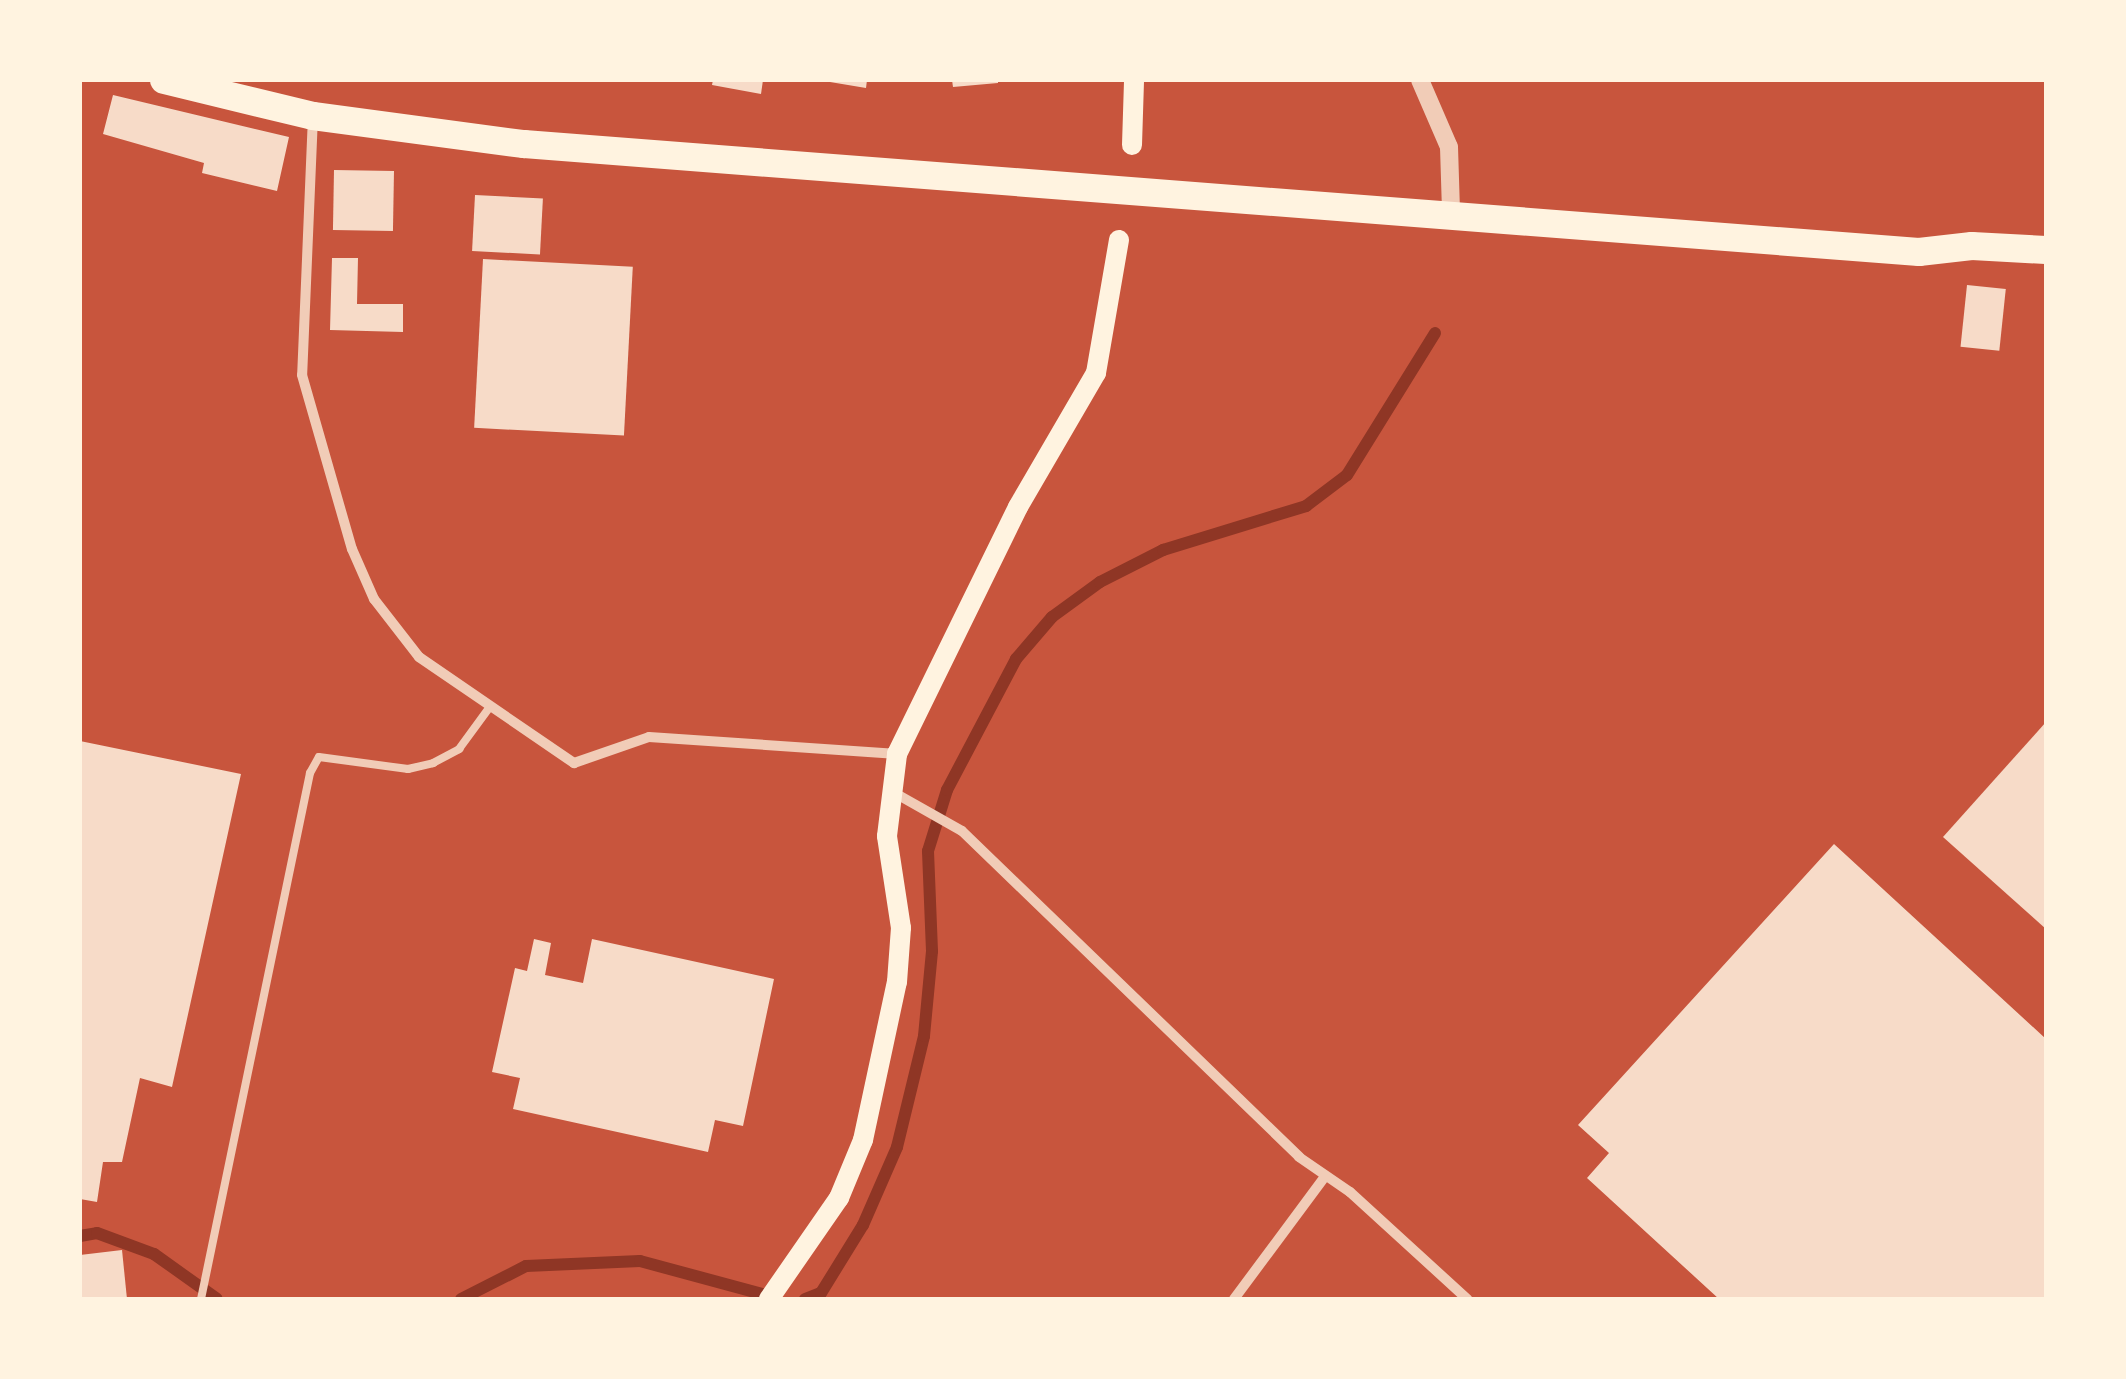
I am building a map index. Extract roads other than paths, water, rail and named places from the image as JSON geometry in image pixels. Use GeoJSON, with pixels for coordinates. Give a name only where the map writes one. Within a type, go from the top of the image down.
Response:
{"type":"FeatureCollection","features":[{"type":"Feature","properties":{"kind":"highway"},"geometry":{"type":"LineString","coordinates":[[164,80],[314,116],[524,144],[1451,212],[1919,252],[1972,246],[2046,250]]}},
{"type":"Feature","properties":{"kind":"main road"},"geometry":{"type":"LineString","coordinates":[[1132,145],[1134,80]]}},
{"type":"Feature","properties":{"kind":"main road"},"geometry":{"type":"LineString","coordinates":[[768,1299],[839,1198],[863,1140],[897,982],[900,928],[887,836],[897,754],[1018,507],[1096,373],[1120,240]]}},
{"type":"Feature","properties":{"kind":"street"},"geometry":{"type":"LineString","coordinates":[[1420,80],[1448,148],[1451,212]]}},
{"type":"Feature","properties":{"kind":"street"},"geometry":{"type":"LineString","coordinates":[[314,116],[302,340],[320,452],[352,549],[394,630],[419,657],[574,762],[650,737],[897,754]]}},
{"type":"Feature","properties":{"kind":"street"},"geometry":{"type":"LineString","coordinates":[[892,792],[962,831],[1324,1178],[1350,1192],[1467,1299]]}},
{"type":"Feature","properties":{"kind":"street"},"geometry":{"type":"LineString","coordinates":[[1234,1299],[1324,1178]]}},
{"type":"Feature","properties":{"kind":"lane"},"geometry":{"type":"LineString","coordinates":[[201,1299],[310,773],[318,758],[408,769],[433,764],[459,749],[490,708]]}},
{"type":"Feature","properties":{"kind":"waterway"},"geometry":{"type":"LineString","coordinates":[[805,1299],[821,1293],[863,1225],[897,1147],[924,1036],[932,951],[928,851],[947,790],[1016,659],[1052,617],[1100,582],[1163,550],[1306,506],[1347,475],[1435,333]]}},
{"type":"Feature","properties":{"kind":"waterway"},"geometry":{"type":"LineString","coordinates":[[80,1236],[97,1233],[154,1254],[217,1299]]}},
{"type":"Feature","properties":{"kind":"waterway"},"geometry":{"type":"LineString","coordinates":[[461,1299],[526,1266],[640,1261],[773,1297]]}}]}
